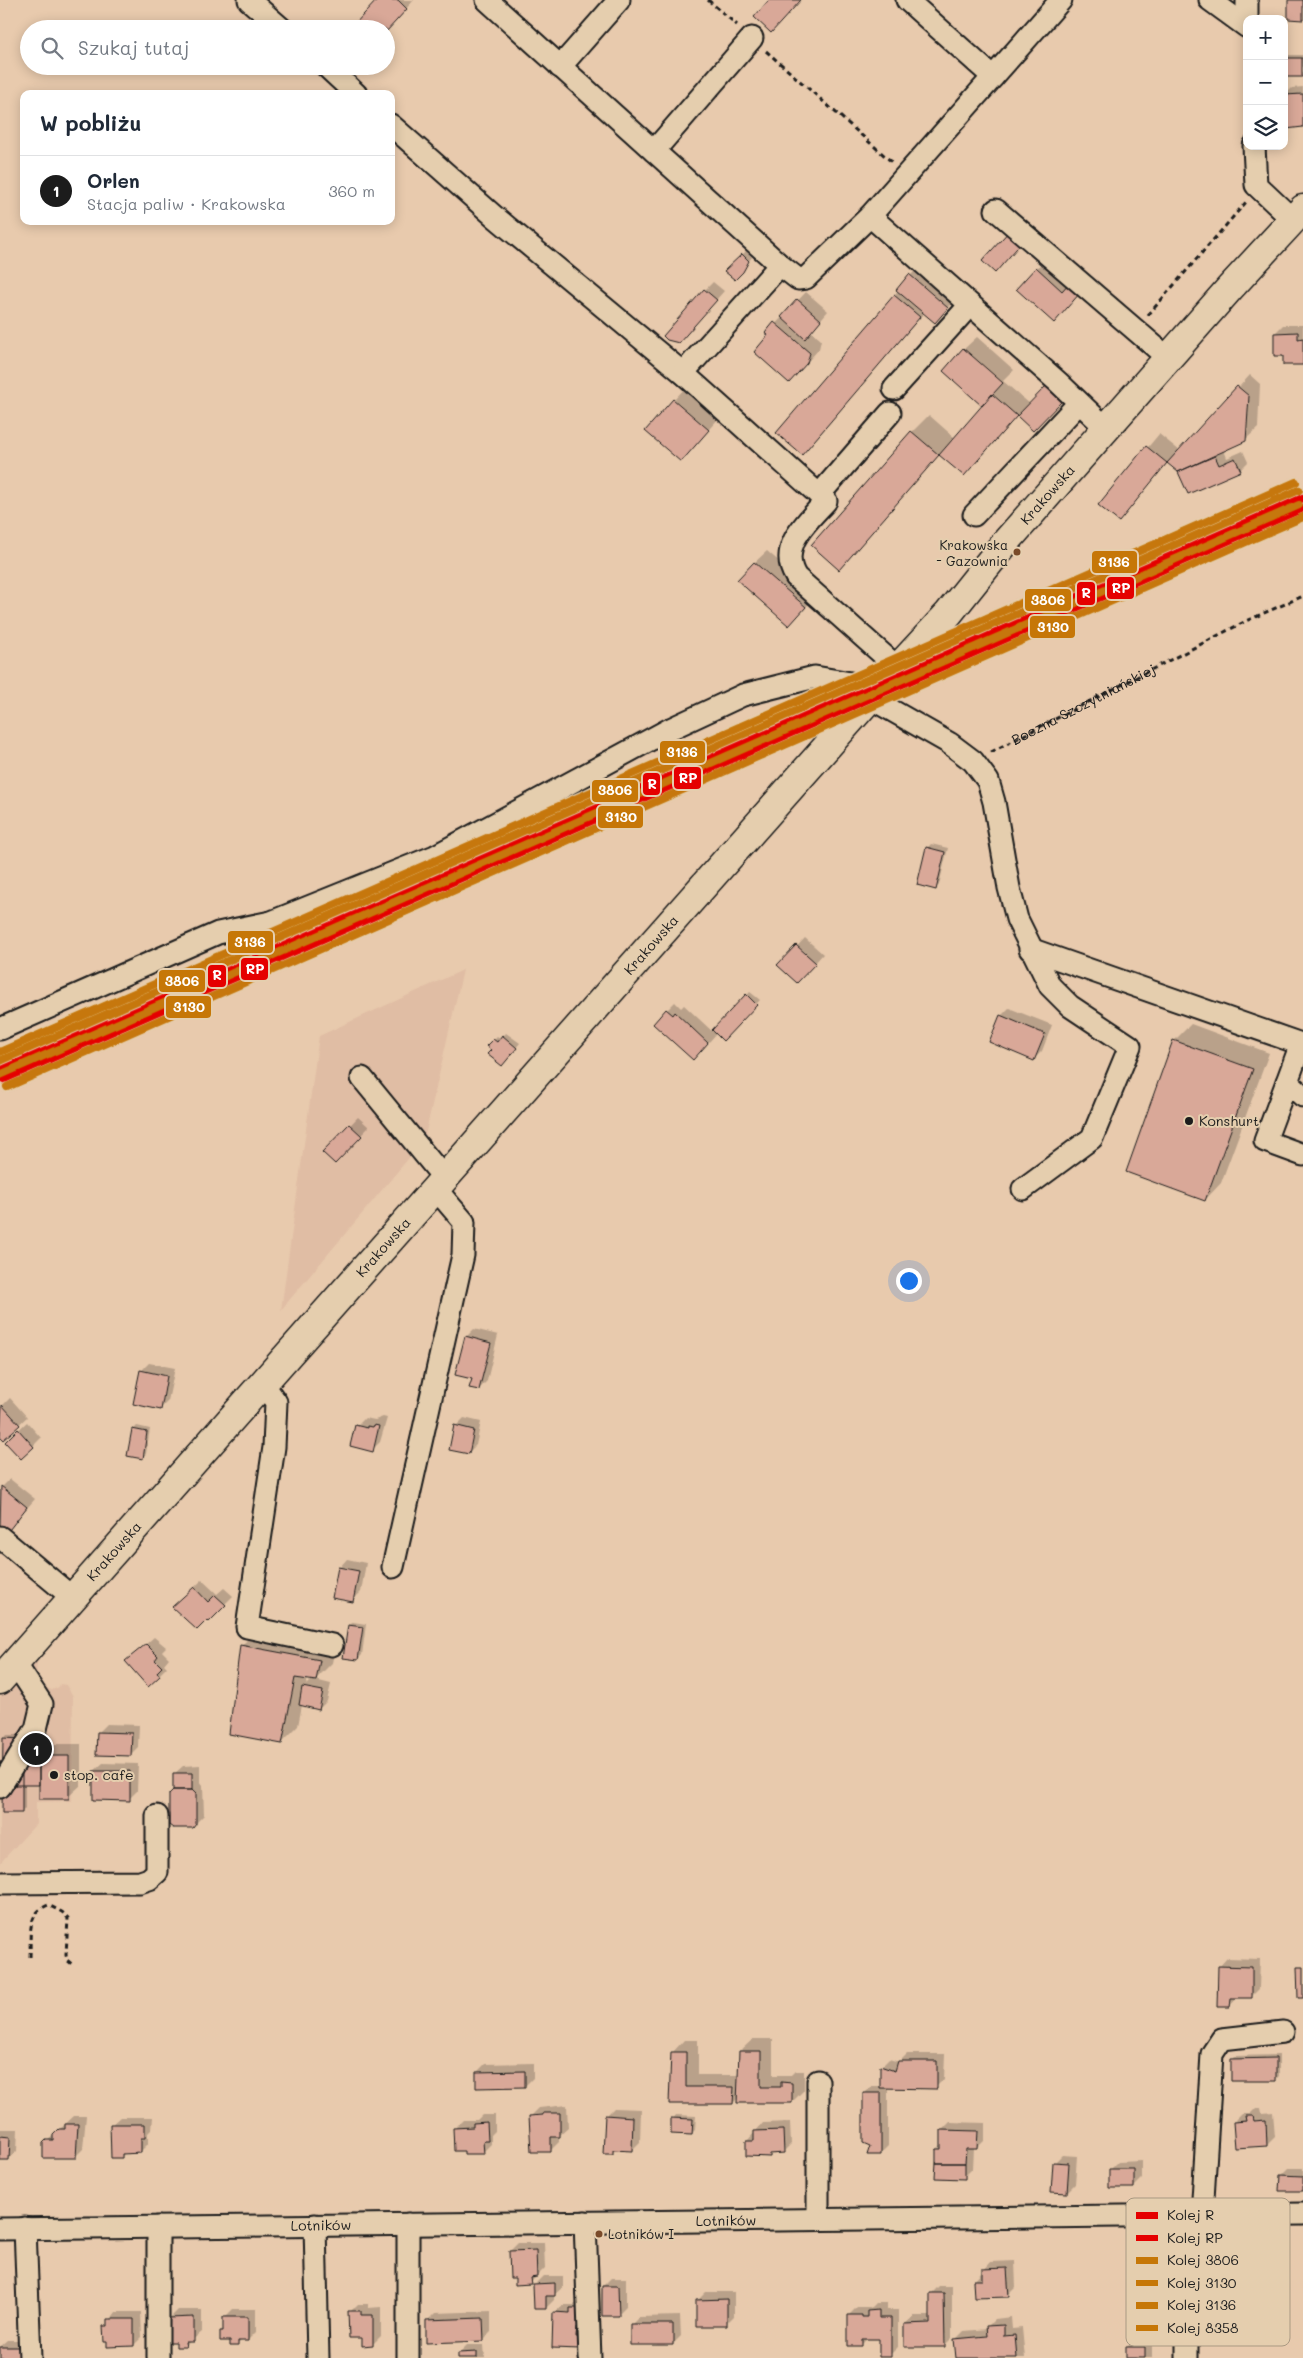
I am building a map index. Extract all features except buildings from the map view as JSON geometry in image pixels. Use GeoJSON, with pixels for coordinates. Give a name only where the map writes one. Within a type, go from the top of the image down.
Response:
{"type":"FeatureCollection","features":[{"type":"Feature","properties":{"kind":"main road","name":"Krakowska"},"geometry":{"type":"LineString","coordinates":[[7,1671],[870,698],[949,613],[1005,543],[1298,214]]}},
{"type":"Feature","properties":{"kind":"street"},"geometry":{"type":"LineString","coordinates":[[249,0],[272,20]]}},
{"type":"Feature","properties":{"kind":"street"},"geometry":{"type":"LineString","coordinates":[[487,0],[780,265],[798,279],[806,278],[870,216],[1062,0]]}},
{"type":"Feature","properties":{"kind":"street"},"geometry":{"type":"LineString","coordinates":[[560,67],[619,0]]}},
{"type":"Feature","properties":{"kind":"street"},"geometry":{"type":"LineString","coordinates":[[907,0],[993,77]]}},
{"type":"Feature","properties":{"kind":"street"},"geometry":{"type":"LineString","coordinates":[[1210,0],[1243,24]]}},
{"type":"Feature","properties":{"kind":"street"},"geometry":{"type":"LineString","coordinates":[[1247,0],[1247,15]]}},
{"type":"Feature","properties":{"kind":"street"},"geometry":{"type":"LineString","coordinates":[[654,151],[752,38]]}},
{"type":"Feature","properties":{"kind":"street"},"geometry":{"type":"LineString","coordinates":[[336,75],[352,90]]}},
{"type":"Feature","properties":{"kind":"street"},"geometry":{"type":"LineString","coordinates":[[395,129],[494,216],[683,373],[826,501],[793,541],[790,555],[792,570],[796,577],[898,668]]}},
{"type":"Feature","properties":{"kind":"street"},"geometry":{"type":"LineString","coordinates":[[1254,150],[1256,186],[1298,214]]}},
{"type":"Feature","properties":{"kind":"street"},"geometry":{"type":"LineString","coordinates":[[996,210],[1168,358]]}},
{"type":"Feature","properties":{"kind":"street"},"geometry":{"type":"LineString","coordinates":[[870,216],[1106,428]]}},
{"type":"Feature","properties":{"kind":"street"},"geometry":{"type":"LineString","coordinates":[[683,373],[780,265]]}},
{"type":"Feature","properties":{"kind":"street"},"geometry":{"type":"LineString","coordinates":[[894,389],[970,305]]}},
{"type":"Feature","properties":{"kind":"street"},"geometry":{"type":"LineString","coordinates":[[974,515],[1080,403]]}},
{"type":"Feature","properties":{"kind":"street"},"geometry":{"type":"LineString","coordinates":[[819,495],[890,413]]}},
{"type":"Feature","properties":{"kind":"street"},"geometry":{"type":"LineString","coordinates":[[0,1029],[218,933],[271,922],[435,856],[670,730],[743,695],[815,677],[851,683],[870,698],[949,744],[973,761],[988,781],[990,788],[1009,888],[1017,919],[1050,986],[1064,1000],[1130,1046],[1092,1138],[1023,1189]]}},
{"type":"Feature","properties":{"kind":"street"},"geometry":{"type":"LineString","coordinates":[[1030,948],[1301,1044],[1265,1141],[1303,1155]]}},
{"type":"Feature","properties":{"kind":"street"},"geometry":{"type":"LineString","coordinates":[[362,1078],[440,1183],[464,1222],[463,1254],[392,1567]]}},
{"type":"Feature","properties":{"kind":"street"},"geometry":{"type":"LineString","coordinates":[[1287,1082],[1303,1096]]}},
{"type":"Feature","properties":{"kind":"street"},"geometry":{"type":"LineString","coordinates":[[263,1384],[276,1402],[274,1447],[247,1627],[332,1645]]}},
{"type":"Feature","properties":{"kind":"street"},"geometry":{"type":"LineString","coordinates":[[0,1537],[73,1598]]}},
{"type":"Feature","properties":{"kind":"street"},"geometry":{"type":"LineString","coordinates":[[0,1787],[36,1728],[42,1704],[7,1671]]}},
{"type":"Feature","properties":{"kind":"street"},"geometry":{"type":"LineString","coordinates":[[0,1883],[104,1884],[140,1882],[149,1879],[157,1872],[157,1816]]}},
{"type":"Feature","properties":{"kind":"street"},"geometry":{"type":"LineString","coordinates":[[1197,2198],[1212,2054],[1222,2039],[1283,2032]]}},
{"type":"Feature","properties":{"kind":"street"},"geometry":{"type":"LineString","coordinates":[[818,2081],[818,2219]]}},
{"type":"Feature","properties":{"kind":"street","name":"Lotników"},"geometry":{"type":"LineString","coordinates":[[1290,2214],[1303,2214]]}},
{"type":"Feature","properties":{"kind":"street","name":"Lotników"},"geometry":{"type":"LineString","coordinates":[[0,2229],[1126,2216]]}},
{"type":"Feature","properties":{"kind":"street"},"geometry":{"type":"LineString","coordinates":[[584,2222],[590,2358]]}},
{"type":"Feature","properties":{"kind":"street"},"geometry":{"type":"LineString","coordinates":[[408,2224],[408,2358]]}},
{"type":"Feature","properties":{"kind":"street"},"geometry":{"type":"LineString","coordinates":[[315,2225],[318,2358]]}},
{"type":"Feature","properties":{"kind":"street"},"geometry":{"type":"LineString","coordinates":[[158,2227],[158,2358]]}},
{"type":"Feature","properties":{"kind":"street"},"geometry":{"type":"LineString","coordinates":[[25,2228],[30,2358]]}},
{"type":"Feature","properties":{"kind":"path"},"geometry":{"type":"LineString","coordinates":[[708,0],[906,175]]}},
{"type":"Feature","properties":{"kind":"path"},"geometry":{"type":"LineString","coordinates":[[1154,307],[1250,198],[1256,186]]}},
{"type":"Feature","properties":{"kind":"path","name":"Boczna Szczytniańskiej"},"geometry":{"type":"LineString","coordinates":[[973,761],[1246,621],[1303,596]]}},
{"type":"Feature","properties":{"kind":"path"},"geometry":{"type":"LineString","coordinates":[[30,1957],[32,1920],[40,1908],[48,1905],[62,1912],[68,1918],[66,1955],[67,1960],[73,1964]]}},
{"type":"Feature","properties":{"kind":"shaded area"},"geometry":{"type":"Polygon","coordinates":[[[463,970],[424,1140],[281,1310],[319,1036],[463,970]]]}},
{"type":"Feature","properties":{"kind":"shaded area"},"geometry":{"type":"Polygon","coordinates":[[[38,1654],[36,1675],[40,1685],[52,1690],[59,1687],[60,1684],[66,1685],[73,1696],[72,1801],[36,1802],[36,1824],[0,1863],[0,1697],[38,1654]]]}},
{"type":"Feature","properties":{"kind":"rail line","name":"3136"},"geometry":{"type":"LineString","coordinates":[[0,1052],[1296,482]]}},
{"type":"Feature","properties":{"kind":"rail line","name":"3806"},"geometry":{"type":"LineString","coordinates":[[0,1061],[1299,490]]}},
{"type":"Feature","properties":{"kind":"rail line","name":"R"},"geometry":{"type":"LineString","coordinates":[[0,1071],[1303,498]]}},
{"type":"Feature","properties":{"kind":"rail line","name":"8358"},"geometry":{"type":"LineString","coordinates":[[0,1075],[1299,505]]}},
{"type":"Feature","properties":{"kind":"rail line","name":"RP"},"geometry":{"type":"LineString","coordinates":[[4,1079],[1303,508]]}},
{"type":"Feature","properties":{"kind":"rail line","name":"3130"},"geometry":{"type":"LineString","coordinates":[[7,1087],[1303,517]]}},
{"type":"Feature","properties":{"kind":"place","name":"Krakowska - Gazownia"},"geometry":{"type":"Point","coordinates":[1017,552]}},
{"type":"Feature","properties":{"kind":"place","name":"Konshurt"},"geometry":{"type":"Point","coordinates":[1189,1121]}},
{"type":"Feature","properties":{"kind":"place","name":"Orlen"},"geometry":{"type":"Point","coordinates":[36,1749]}},
{"type":"Feature","properties":{"kind":"place","name":"stop. cafe"},"geometry":{"type":"Point","coordinates":[54,1775]}},
{"type":"Feature","properties":{"kind":"place","name":"Lotników I"},"geometry":{"type":"Point","coordinates":[599,2234]}}]}
